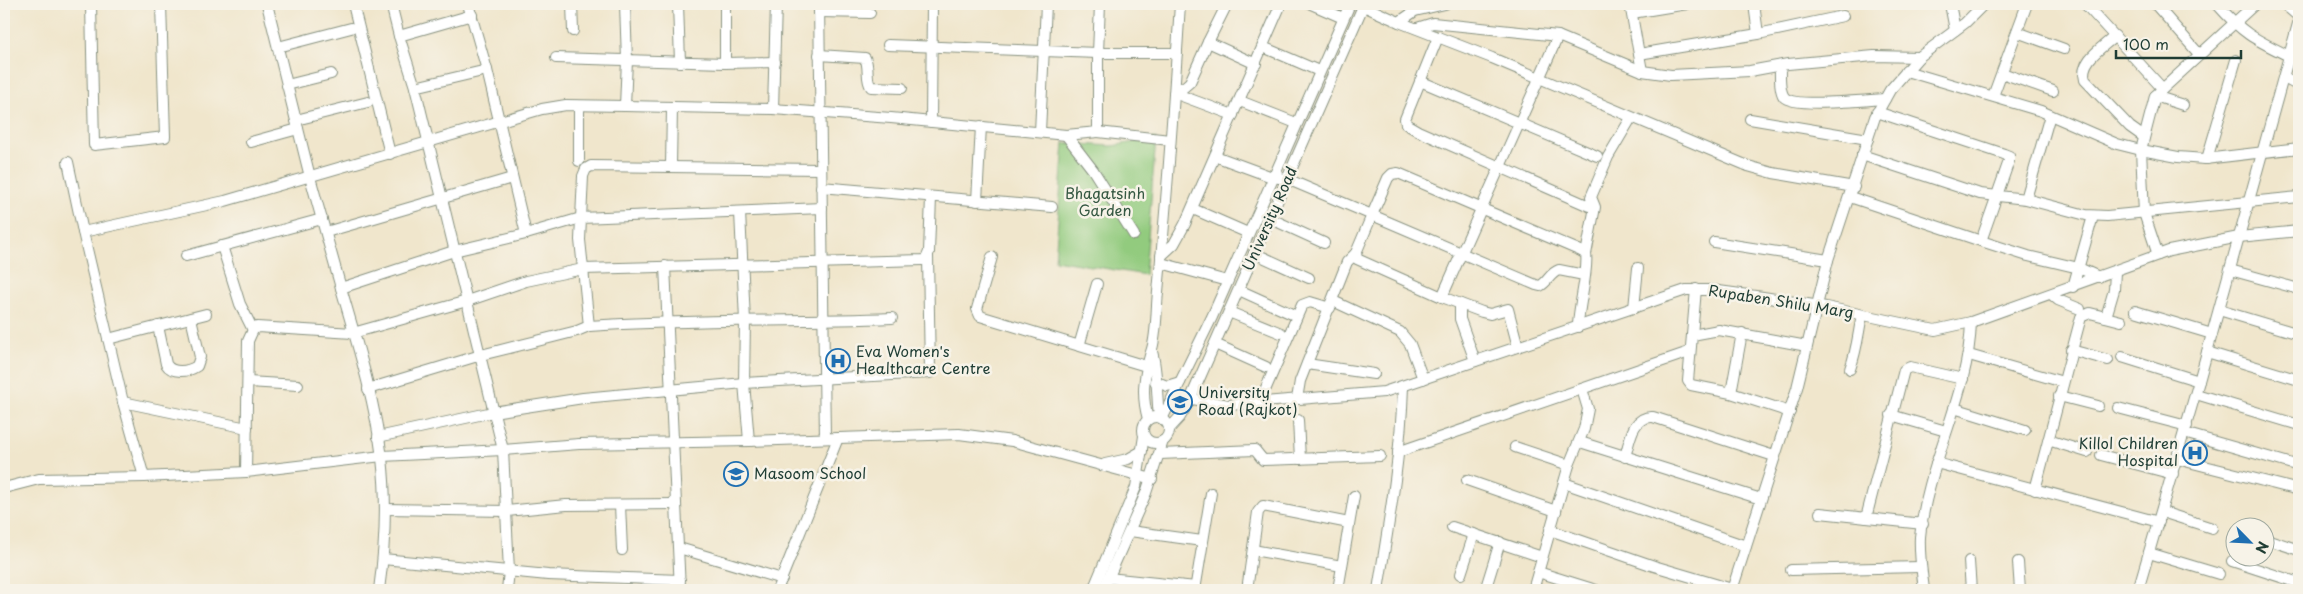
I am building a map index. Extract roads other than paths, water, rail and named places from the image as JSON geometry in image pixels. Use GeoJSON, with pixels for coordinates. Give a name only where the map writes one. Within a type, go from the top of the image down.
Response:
{"type":"FeatureCollection","features":[{"type":"Feature","properties":{"kind":"street"},"geometry":{"type":"LineString","coordinates":[[91,4],[94,145],[165,137],[161,4]]}},
{"type":"Feature","properties":{"kind":"street"},"geometry":{"type":"LineString","coordinates":[[268,4],[310,177],[368,389],[382,456],[385,508],[383,559],[379,590]]}},
{"type":"Feature","properties":{"kind":"street"},"geometry":{"type":"LineString","coordinates":[[353,4],[390,154]]}},
{"type":"Feature","properties":{"kind":"street"},"geometry":{"type":"LineString","coordinates":[[391,4],[415,87],[440,198],[481,355],[503,450],[510,571],[507,590]]}},
{"type":"Feature","properties":{"kind":"street"},"geometry":{"type":"LineString","coordinates":[[468,4],[487,70],[526,234]]}},
{"type":"Feature","properties":{"kind":"street"},"geometry":{"type":"LineString","coordinates":[[572,4],[572,30]]}},
{"type":"Feature","properties":{"kind":"street"},"geometry":{"type":"LineString","coordinates":[[625,4],[627,60],[625,106]]}},
{"type":"Feature","properties":{"kind":"street"},"geometry":{"type":"LineString","coordinates":[[678,4],[680,62]]}},
{"type":"Feature","properties":{"kind":"street"},"geometry":{"type":"LineString","coordinates":[[725,4],[725,63]]}},
{"type":"Feature","properties":{"kind":"street"},"geometry":{"type":"LineString","coordinates":[[773,109],[776,4]]}},
{"type":"Feature","properties":{"kind":"street"},"geometry":{"type":"LineString","coordinates":[[931,122],[932,4]]}},
{"type":"Feature","properties":{"kind":"street"},"geometry":{"type":"LineString","coordinates":[[1040,132],[1046,4]]}},
{"type":"Feature","properties":{"kind":"street"},"geometry":{"type":"LineString","coordinates":[[1098,132],[1100,4]]}},
{"type":"Feature","properties":{"kind":"street"},"geometry":{"type":"LineString","coordinates":[[1093,590],[1133,496],[1139,475],[1144,436],[1143,427],[1148,419],[1144,398],[1146,366],[1152,352],[1161,260],[1180,4]]}},
{"type":"Feature","properties":{"kind":"street"},"geometry":{"type":"LineString","coordinates":[[1175,90],[1183,88],[1190,82],[1227,4]]}},
{"type":"Feature","properties":{"kind":"street"},"geometry":{"type":"LineString","coordinates":[[1311,4],[1343,18]]}},
{"type":"Feature","properties":{"kind":"street","name":"University Road"},"geometry":{"type":"LineString","coordinates":[[1161,418],[1174,396],[1227,282],[1350,4]]}},
{"type":"Feature","properties":{"kind":"street"},"geometry":{"type":"LineString","coordinates":[[1362,4],[1398,22],[1438,36],[1748,166],[1852,192],[1981,241],[2028,256],[2078,268],[2099,278]]}},
{"type":"Feature","properties":{"kind":"street","name":"University Road"},"geometry":{"type":"LineString","coordinates":[[1168,429],[1180,417],[1190,400],[1362,4]]}},
{"type":"Feature","properties":{"kind":"street"},"geometry":{"type":"LineString","coordinates":[[1398,22],[1415,11],[1445,4]]}},
{"type":"Feature","properties":{"kind":"street"},"geometry":{"type":"LineString","coordinates":[[1642,71],[1631,8],[1687,4]]}},
{"type":"Feature","properties":{"kind":"street"},"geometry":{"type":"LineString","coordinates":[[1754,4],[1758,34]]}},
{"type":"Feature","properties":{"kind":"street"},"geometry":{"type":"LineString","coordinates":[[1950,4],[1955,30]]}},
{"type":"Feature","properties":{"kind":"street"},"geometry":{"type":"LineString","coordinates":[[1550,530],[1654,566],[1732,590],[1774,456],[1790,412],[1828,260],[1877,112],[1906,71],[1919,57],[1955,30],[1984,4]]}},
{"type":"Feature","properties":{"kind":"street"},"geometry":{"type":"LineString","coordinates":[[1993,96],[2027,4]]}},
{"type":"Feature","properties":{"kind":"street"},"geometry":{"type":"LineString","coordinates":[[2085,4],[2115,36],[2158,92],[2182,105]]}},
{"type":"Feature","properties":{"kind":"street"},"geometry":{"type":"LineString","coordinates":[[2155,4],[2199,54]]}},
{"type":"Feature","properties":{"kind":"street"},"geometry":{"type":"LineString","coordinates":[[2217,4],[2250,37],[2290,56]]}},
{"type":"Feature","properties":{"kind":"street"},"geometry":{"type":"LineString","coordinates":[[2158,255],[2144,213],[2142,150],[2144,137],[2158,92],[2255,4]]}},
{"type":"Feature","properties":{"kind":"street"},"geometry":{"type":"LineString","coordinates":[[2138,590],[2186,430],[2248,203],[2297,36],[2299,18],[2284,4]]}},
{"type":"Feature","properties":{"kind":"street"},"geometry":{"type":"LineString","coordinates":[[1161,260],[1174,244],[1193,209],[1264,47],[1278,5]]}},
{"type":"Feature","properties":{"kind":"street"},"geometry":{"type":"LineString","coordinates":[[825,438],[819,8],[870,13]]}},
{"type":"Feature","properties":{"kind":"street"},"geometry":{"type":"LineString","coordinates":[[399,36],[472,15]]}},
{"type":"Feature","properties":{"kind":"street"},"geometry":{"type":"LineString","coordinates":[[1639,54],[1758,34],[1843,16]]}},
{"type":"Feature","properties":{"kind":"street"},"geometry":{"type":"LineString","coordinates":[[1417,28],[1433,23],[1558,36],[1642,71],[1671,75],[1719,74],[1874,56],[1919,57]]}},
{"type":"Feature","properties":{"kind":"street"},"geometry":{"type":"LineString","coordinates":[[278,47],[351,28]]}},
{"type":"Feature","properties":{"kind":"street"},"geometry":{"type":"LineString","coordinates":[[2017,32],[2064,49]]}},
{"type":"Feature","properties":{"kind":"street"},"geometry":{"type":"LineString","coordinates":[[1438,36],[1406,119],[1406,124],[1589,206]]}},
{"type":"Feature","properties":{"kind":"street"},"geometry":{"type":"LineString","coordinates":[[1442,296],[1558,36]]}},
{"type":"Feature","properties":{"kind":"street"},"geometry":{"type":"LineString","coordinates":[[2115,36],[2086,63],[2083,73],[2085,80],[2130,126],[2144,137]]}},
{"type":"Feature","properties":{"kind":"street"},"geometry":{"type":"LineString","coordinates":[[1208,42],[1256,64]]}},
{"type":"Feature","properties":{"kind":"street"},"geometry":{"type":"LineString","coordinates":[[888,45],[1098,53],[1177,53]]}},
{"type":"Feature","properties":{"kind":"street"},"geometry":{"type":"LineString","coordinates":[[1264,47],[1319,72]]}},
{"type":"Feature","properties":{"kind":"street"},"geometry":{"type":"LineString","coordinates":[[819,55],[865,58],[869,84],[871,86],[902,88]]}},
{"type":"Feature","properties":{"kind":"street"},"geometry":{"type":"LineString","coordinates":[[556,58],[725,63],[775,62]]}},
{"type":"Feature","properties":{"kind":"street"},"geometry":{"type":"LineString","coordinates":[[2207,159],[2236,60]]}},
{"type":"Feature","properties":{"kind":"street"},"geometry":{"type":"LineString","coordinates":[[1780,66],[1782,94],[1785,98],[1792,101],[1814,103],[1885,99]]}},
{"type":"Feature","properties":{"kind":"street"},"geometry":{"type":"LineString","coordinates":[[415,87],[487,70]]}},
{"type":"Feature","properties":{"kind":"street"},"geometry":{"type":"LineString","coordinates":[[1906,71],[1993,96],[2050,115],[2117,144],[2142,150],[2178,157],[2207,159],[2299,148]]}},
{"type":"Feature","properties":{"kind":"street"},"geometry":{"type":"LineString","coordinates":[[2002,73],[2053,91]]}},
{"type":"Feature","properties":{"kind":"street"},"geometry":{"type":"LineString","coordinates":[[287,85],[331,74]]}},
{"type":"Feature","properties":{"kind":"street"},"geometry":{"type":"LineString","coordinates":[[2284,78],[2299,86]]}},
{"type":"Feature","properties":{"kind":"street"},"geometry":{"type":"LineString","coordinates":[[1420,81],[1597,156]]}},
{"type":"Feature","properties":{"kind":"street"},"geometry":{"type":"LineString","coordinates":[[1175,90],[1233,115]]}},
{"type":"Feature","properties":{"kind":"street"},"geometry":{"type":"LineString","coordinates":[[1240,101],[1296,123]]}},
{"type":"Feature","properties":{"kind":"street"},"geometry":{"type":"LineString","coordinates":[[251,142],[368,102]]}},
{"type":"Feature","properties":{"kind":"street"},"geometry":{"type":"LineString","coordinates":[[579,106],[579,161]]}},
{"type":"Feature","properties":{"kind":"street"},"geometry":{"type":"LineString","coordinates":[[83,232],[225,201],[554,107],[625,106],[773,109],[1066,135],[1098,132],[1170,140]]}},
{"type":"Feature","properties":{"kind":"street"},"geometry":{"type":"LineString","coordinates":[[671,166],[672,108]]}},
{"type":"Feature","properties":{"kind":"street"},"geometry":{"type":"LineString","coordinates":[[1877,112],[2009,156],[1981,241]]}},
{"type":"Feature","properties":{"kind":"street"},"geometry":{"type":"LineString","coordinates":[[2026,199],[2050,115]]}},
{"type":"Feature","properties":{"kind":"street"},"geometry":{"type":"LineString","coordinates":[[1578,327],[1586,254],[1595,207],[1592,197],[1608,156],[1630,118]]}},
{"type":"Feature","properties":{"kind":"street"},"geometry":{"type":"LineString","coordinates":[[1750,119],[1868,139]]}},
{"type":"Feature","properties":{"kind":"street"},"geometry":{"type":"LineString","coordinates":[[977,201],[981,126]]}},
{"type":"Feature","properties":{"kind":"street"},"geometry":{"type":"LineString","coordinates":[[1066,135],[1093,170],[1134,235]]}},
{"type":"Feature","properties":{"kind":"street"},"geometry":{"type":"LineString","coordinates":[[1862,155],[1980,194],[2026,199],[2093,216],[2299,198]]}},
{"type":"Feature","properties":{"kind":"street"},"geometry":{"type":"LineString","coordinates":[[1215,156],[1272,177],[1287,179],[1540,286],[1554,272],[1559,270],[1584,275]]}},
{"type":"Feature","properties":{"kind":"street"},"geometry":{"type":"LineString","coordinates":[[68,162],[123,402],[144,477]]}},
{"type":"Feature","properties":{"kind":"street"},"geometry":{"type":"LineString","coordinates":[[589,326],[583,269],[581,218],[582,176],[590,166],[821,169]]}},
{"type":"Feature","properties":{"kind":"street"},"geometry":{"type":"LineString","coordinates":[[1297,399],[1300,382],[1332,305],[1347,262],[1356,253],[1388,178],[1392,174],[1398,173],[1586,254]]}},
{"type":"Feature","properties":{"kind":"street"},"geometry":{"type":"LineString","coordinates":[[326,232],[512,178]]}},
{"type":"Feature","properties":{"kind":"street"},"geometry":{"type":"LineString","coordinates":[[822,187],[1052,208]]}},
{"type":"Feature","properties":{"kind":"street"},"geometry":{"type":"LineString","coordinates":[[378,437],[493,412],[583,398],[744,384],[930,373],[928,256],[930,197]]}},
{"type":"Feature","properties":{"kind":"street"},"geometry":{"type":"LineString","coordinates":[[341,288],[454,251],[526,234],[581,218],[822,208]]}},
{"type":"Feature","properties":{"kind":"street"},"geometry":{"type":"LineString","coordinates":[[1193,209],[1248,232]]}},
{"type":"Feature","properties":{"kind":"street"},"geometry":{"type":"LineString","coordinates":[[740,212],[745,322],[744,384],[749,441]]}},
{"type":"Feature","properties":{"kind":"street"},"geometry":{"type":"LineString","coordinates":[[2074,286],[2093,216]]}},
{"type":"Feature","properties":{"kind":"street"},"geometry":{"type":"LineString","coordinates":[[1269,218],[1324,243]]}},
{"type":"Feature","properties":{"kind":"street"},"geometry":{"type":"LineString","coordinates":[[186,256],[322,219]]}},
{"type":"Feature","properties":{"kind":"street","name":"Rupaben Shilu Marg"},"geometry":{"type":"LineString","coordinates":[[1174,396],[1229,405],[1259,404],[1384,392],[1686,290],[1696,289],[1736,293],[1816,306],[1936,330],[1971,322],[2099,278],[2170,251],[2239,238],[2299,231]]}},
{"type":"Feature","properties":{"kind":"street"},"geometry":{"type":"LineString","coordinates":[[1714,242],[1828,260]]}},
{"type":"Feature","properties":{"kind":"street"},"geometry":{"type":"LineString","coordinates":[[222,246],[240,304],[253,330]]}},
{"type":"Feature","properties":{"kind":"street"},"geometry":{"type":"LineString","coordinates":[[1254,253],[1308,278]]}},
{"type":"Feature","properties":{"kind":"street"},"geometry":{"type":"LineString","coordinates":[[1356,253],[1357,259],[1360,262],[1460,304],[1490,314],[1508,309],[1518,347]]}},
{"type":"Feature","properties":{"kind":"street"},"geometry":{"type":"LineString","coordinates":[[246,472],[248,341],[253,330],[263,327],[353,333],[467,301],[526,281],[583,269],[919,260],[926,259],[928,256]]}},
{"type":"Feature","properties":{"kind":"street"},"geometry":{"type":"LineString","coordinates":[[992,257],[977,310],[980,316],[1146,366]]}},
{"type":"Feature","properties":{"kind":"street"},"geometry":{"type":"LineString","coordinates":[[1161,260],[1227,282]]}},
{"type":"Feature","properties":{"kind":"street"},"geometry":{"type":"LineString","coordinates":[[383,559],[680,585],[665,266]]}},
{"type":"Feature","properties":{"kind":"street"},"geometry":{"type":"LineString","coordinates":[[1634,308],[1638,268]]}},
{"type":"Feature","properties":{"kind":"street"},"geometry":{"type":"LineString","coordinates":[[2230,270],[2299,289]]}},
{"type":"Feature","properties":{"kind":"street"},"geometry":{"type":"LineString","coordinates":[[2106,317],[2114,290],[2115,272]]}},
{"type":"Feature","properties":{"kind":"street"},"geometry":{"type":"LineString","coordinates":[[1080,346],[1097,284]]}},
{"type":"Feature","properties":{"kind":"street"},"geometry":{"type":"LineString","coordinates":[[1696,289],[1689,352],[1688,381],[1691,385],[1731,393],[1790,412]]}},
{"type":"Feature","properties":{"kind":"street"},"geometry":{"type":"LineString","coordinates":[[1239,290],[1292,314]]}},
{"type":"Feature","properties":{"kind":"street"},"geometry":{"type":"LineString","coordinates":[[2051,294],[2058,300],[2080,309]]}},
{"type":"Feature","properties":{"kind":"street"},"geometry":{"type":"LineString","coordinates":[[1259,404],[1302,305],[1310,302],[1332,305],[1400,332],[1406,337],[1423,379]]}},
{"type":"Feature","properties":{"kind":"street"},"geometry":{"type":"LineString","coordinates":[[1460,304],[1460,319],[1475,361]]}},
{"type":"Feature","properties":{"kind":"street"},"geometry":{"type":"LineString","coordinates":[[2219,310],[2299,334]]}},
{"type":"Feature","properties":{"kind":"street"},"geometry":{"type":"LineString","coordinates":[[2135,311],[2212,334]]}},
{"type":"Feature","properties":{"kind":"street"},"geometry":{"type":"LineString","coordinates":[[1229,312],[1281,333]]}},
{"type":"Feature","properties":{"kind":"street"},"geometry":{"type":"LineString","coordinates":[[2035,490],[2081,316],[2090,313],[2122,321]]}},
{"type":"Feature","properties":{"kind":"street"},"geometry":{"type":"LineString","coordinates":[[108,339],[206,314]]}},
{"type":"Feature","properties":{"kind":"street"},"geometry":{"type":"LineString","coordinates":[[1850,369],[1858,349],[1862,315]]}},
{"type":"Feature","properties":{"kind":"street"},"geometry":{"type":"LineString","coordinates":[[158,326],[166,364],[169,369],[174,371],[193,368],[197,366],[200,357],[192,318]]}},
{"type":"Feature","properties":{"kind":"street"},"geometry":{"type":"LineString","coordinates":[[368,389],[481,355],[577,331],[589,326],[667,321],[824,321],[892,318]]}},
{"type":"Feature","properties":{"kind":"street"},"geometry":{"type":"LineString","coordinates":[[1924,590],[1920,567],[1923,524],[1936,463],[1969,355],[1971,322]]}},
{"type":"Feature","properties":{"kind":"street"},"geometry":{"type":"LineString","coordinates":[[1692,335],[1719,330],[1807,346]]}},
{"type":"Feature","properties":{"kind":"street"},"geometry":{"type":"LineString","coordinates":[[1731,393],[1742,333]]}},
{"type":"Feature","properties":{"kind":"street"},"geometry":{"type":"LineString","coordinates":[[1215,344],[1266,367]]}},
{"type":"Feature","properties":{"kind":"street"},"geometry":{"type":"LineString","coordinates":[[2071,350],[2108,360]]}},
{"type":"Feature","properties":{"kind":"street"},"geometry":{"type":"LineString","coordinates":[[1103,590],[1152,479],[1160,454],[1162,440],[1168,429],[1161,418],[1155,381],[1155,360],[1152,352]]}},
{"type":"Feature","properties":{"kind":"street"},"geometry":{"type":"LineString","coordinates":[[1398,452],[1689,352]]}},
{"type":"Feature","properties":{"kind":"street"},"geometry":{"type":"LineString","coordinates":[[2207,352],[2299,380]]}},
{"type":"Feature","properties":{"kind":"street"},"geometry":{"type":"LineString","coordinates":[[1969,355],[2063,382]]}},
{"type":"Feature","properties":{"kind":"street"},"geometry":{"type":"LineString","coordinates":[[2122,357],[2200,381]]}},
{"type":"Feature","properties":{"kind":"street"},"geometry":{"type":"LineString","coordinates":[[1307,364],[1374,374]]}},
{"type":"Feature","properties":{"kind":"street"},"geometry":{"type":"LineString","coordinates":[[1866,518],[1900,378],[1904,370],[1910,367],[1963,379]]}},
{"type":"Feature","properties":{"kind":"street"},"geometry":{"type":"LineString","coordinates":[[1155,381],[1167,386],[1180,382]]}},
{"type":"Feature","properties":{"kind":"street"},"geometry":{"type":"LineString","coordinates":[[248,382],[298,385]]}},
{"type":"Feature","properties":{"kind":"street"},"geometry":{"type":"LineString","coordinates":[[1378,590],[1398,452],[1403,386]]}},
{"type":"Feature","properties":{"kind":"street"},"geometry":{"type":"LineString","coordinates":[[1534,590],[1569,465],[1580,442],[1588,409],[1582,389]]}},
{"type":"Feature","properties":{"kind":"street"},"geometry":{"type":"LineString","coordinates":[[2196,394],[2299,425]]}},
{"type":"Feature","properties":{"kind":"street"},"geometry":{"type":"LineString","coordinates":[[2059,396],[2098,406]]}},
{"type":"Feature","properties":{"kind":"street"},"geometry":{"type":"LineString","coordinates":[[123,402],[247,428]]}},
{"type":"Feature","properties":{"kind":"street"},"geometry":{"type":"LineString","coordinates":[[1954,408],[2025,430]]}},
{"type":"Feature","properties":{"kind":"street"},"geometry":{"type":"LineString","coordinates":[[2118,408],[2299,466]]}},
{"type":"Feature","properties":{"kind":"street"},"geometry":{"type":"LineString","coordinates":[[1891,415],[1946,432]]}},
{"type":"Feature","properties":{"kind":"street"},"geometry":{"type":"LineString","coordinates":[[1625,457],[1638,421],[1644,416],[1709,433],[1774,456]]}},
{"type":"Feature","properties":{"kind":"street"},"geometry":{"type":"LineString","coordinates":[[1148,419],[1161,418]]}},
{"type":"Feature","properties":{"kind":"street"},"geometry":{"type":"LineString","coordinates":[[1298,420],[1300,459]]}},
{"type":"Feature","properties":{"kind":"street"},"geometry":{"type":"LineString","coordinates":[[4,488],[39,479],[144,477],[246,472],[382,456],[579,444],[959,434],[985,435],[1152,479]]}},
{"type":"Feature","properties":{"kind":"street"},"geometry":{"type":"LineString","coordinates":[[1144,436],[1154,443],[1162,440]]}},
{"type":"Feature","properties":{"kind":"street"},"geometry":{"type":"LineString","coordinates":[[777,590],[838,438]]}},
{"type":"Feature","properties":{"kind":"street"},"geometry":{"type":"LineString","coordinates":[[2048,440],[2087,452]]}},
{"type":"Feature","properties":{"kind":"street"},"geometry":{"type":"LineString","coordinates":[[1580,442],[1761,499]]}},
{"type":"Feature","properties":{"kind":"street"},"geometry":{"type":"LineString","coordinates":[[1515,447],[1569,465]]}},
{"type":"Feature","properties":{"kind":"street"},"geometry":{"type":"LineString","coordinates":[[1160,454],[1255,450],[1263,460],[1380,456]]}},
{"type":"Feature","properties":{"kind":"street"},"geometry":{"type":"LineString","coordinates":[[1102,465],[1128,459],[1142,451]]}},
{"type":"Feature","properties":{"kind":"street"},"geometry":{"type":"LineString","coordinates":[[2101,455],[2173,474]]}},
{"type":"Feature","properties":{"kind":"street"},"geometry":{"type":"LineString","coordinates":[[2177,459],[2299,490]]}},
{"type":"Feature","properties":{"kind":"street"},"geometry":{"type":"LineString","coordinates":[[1936,463],[2035,490],[2212,528]]}},
{"type":"Feature","properties":{"kind":"street"},"geometry":{"type":"LineString","coordinates":[[1467,480],[1556,511]]}},
{"type":"Feature","properties":{"kind":"street"},"geometry":{"type":"LineString","coordinates":[[1564,483],[1746,546]]}},
{"type":"Feature","properties":{"kind":"street"},"geometry":{"type":"LineString","coordinates":[[1108,578],[1196,588],[1202,540],[1212,493]]}},
{"type":"Feature","properties":{"kind":"street"},"geometry":{"type":"LineString","coordinates":[[1338,590],[1354,496]]}},
{"type":"Feature","properties":{"kind":"street"},"geometry":{"type":"LineString","coordinates":[[385,508],[506,512],[566,505],[676,504]]}},
{"type":"Feature","properties":{"kind":"street"},"geometry":{"type":"LineString","coordinates":[[620,505],[622,550]]}},
{"type":"Feature","properties":{"kind":"street"},"geometry":{"type":"LineString","coordinates":[[1247,590],[1258,512],[1263,506],[1350,523]]}},
{"type":"Feature","properties":{"kind":"street"},"geometry":{"type":"LineString","coordinates":[[1820,513],[1923,524]]}},
{"type":"Feature","properties":{"kind":"street"},"geometry":{"type":"LineString","coordinates":[[1452,527],[1542,557]]}},
{"type":"Feature","properties":{"kind":"street"},"geometry":{"type":"LineString","coordinates":[[1130,531],[1202,540]]}},
{"type":"Feature","properties":{"kind":"street"},"geometry":{"type":"LineString","coordinates":[[1461,574],[1474,534]]}},
{"type":"Feature","properties":{"kind":"street"},"geometry":{"type":"LineString","coordinates":[[1487,584],[1500,542]]}},
{"type":"Feature","properties":{"kind":"street"},"geometry":{"type":"LineString","coordinates":[[2276,542],[2299,550]]}},
{"type":"Feature","properties":{"kind":"street"},"geometry":{"type":"LineString","coordinates":[[679,548],[782,579]]}},
{"type":"Feature","properties":{"kind":"street"},"geometry":{"type":"LineString","coordinates":[[1253,550],[1342,566]]}},
{"type":"Feature","properties":{"kind":"street"},"geometry":{"type":"LineString","coordinates":[[2149,553],[2219,574]]}},
{"type":"Feature","properties":{"kind":"street"},"geometry":{"type":"LineString","coordinates":[[1969,561],[1971,590]]}},
{"type":"Feature","properties":{"kind":"street"},"geometry":{"type":"LineString","coordinates":[[2018,562],[2020,590]]}},
{"type":"Feature","properties":{"kind":"street"},"geometry":{"type":"LineString","coordinates":[[2247,566],[2299,583]]}},
{"type":"Feature","properties":{"kind":"street"},"geometry":{"type":"LineString","coordinates":[[1791,570],[1920,567]]}},
{"type":"Feature","properties":{"kind":"street"},"geometry":{"type":"LineString","coordinates":[[1538,572],[1596,590]]}},
{"type":"Feature","properties":{"kind":"place","name":"Eva Women's Healthcare Centre"},"geometry":{"type":"Point","coordinates":[838,361]}},
{"type":"Feature","properties":{"kind":"place","name":"University Road (Rajkot)"},"geometry":{"type":"Point","coordinates":[1180,402]}},
{"type":"Feature","properties":{"kind":"place","name":"Killol Children Hospital"},"geometry":{"type":"Point","coordinates":[2195,453]}},
{"type":"Feature","properties":{"kind":"place","name":"Masoom School"},"geometry":{"type":"Point","coordinates":[736,474]}},
{"type":"Feature","properties":{"kind":"park label","name":"Bhagatsinh Garden"},"geometry":{"type":"Point","coordinates":[1105,202]}}]}
